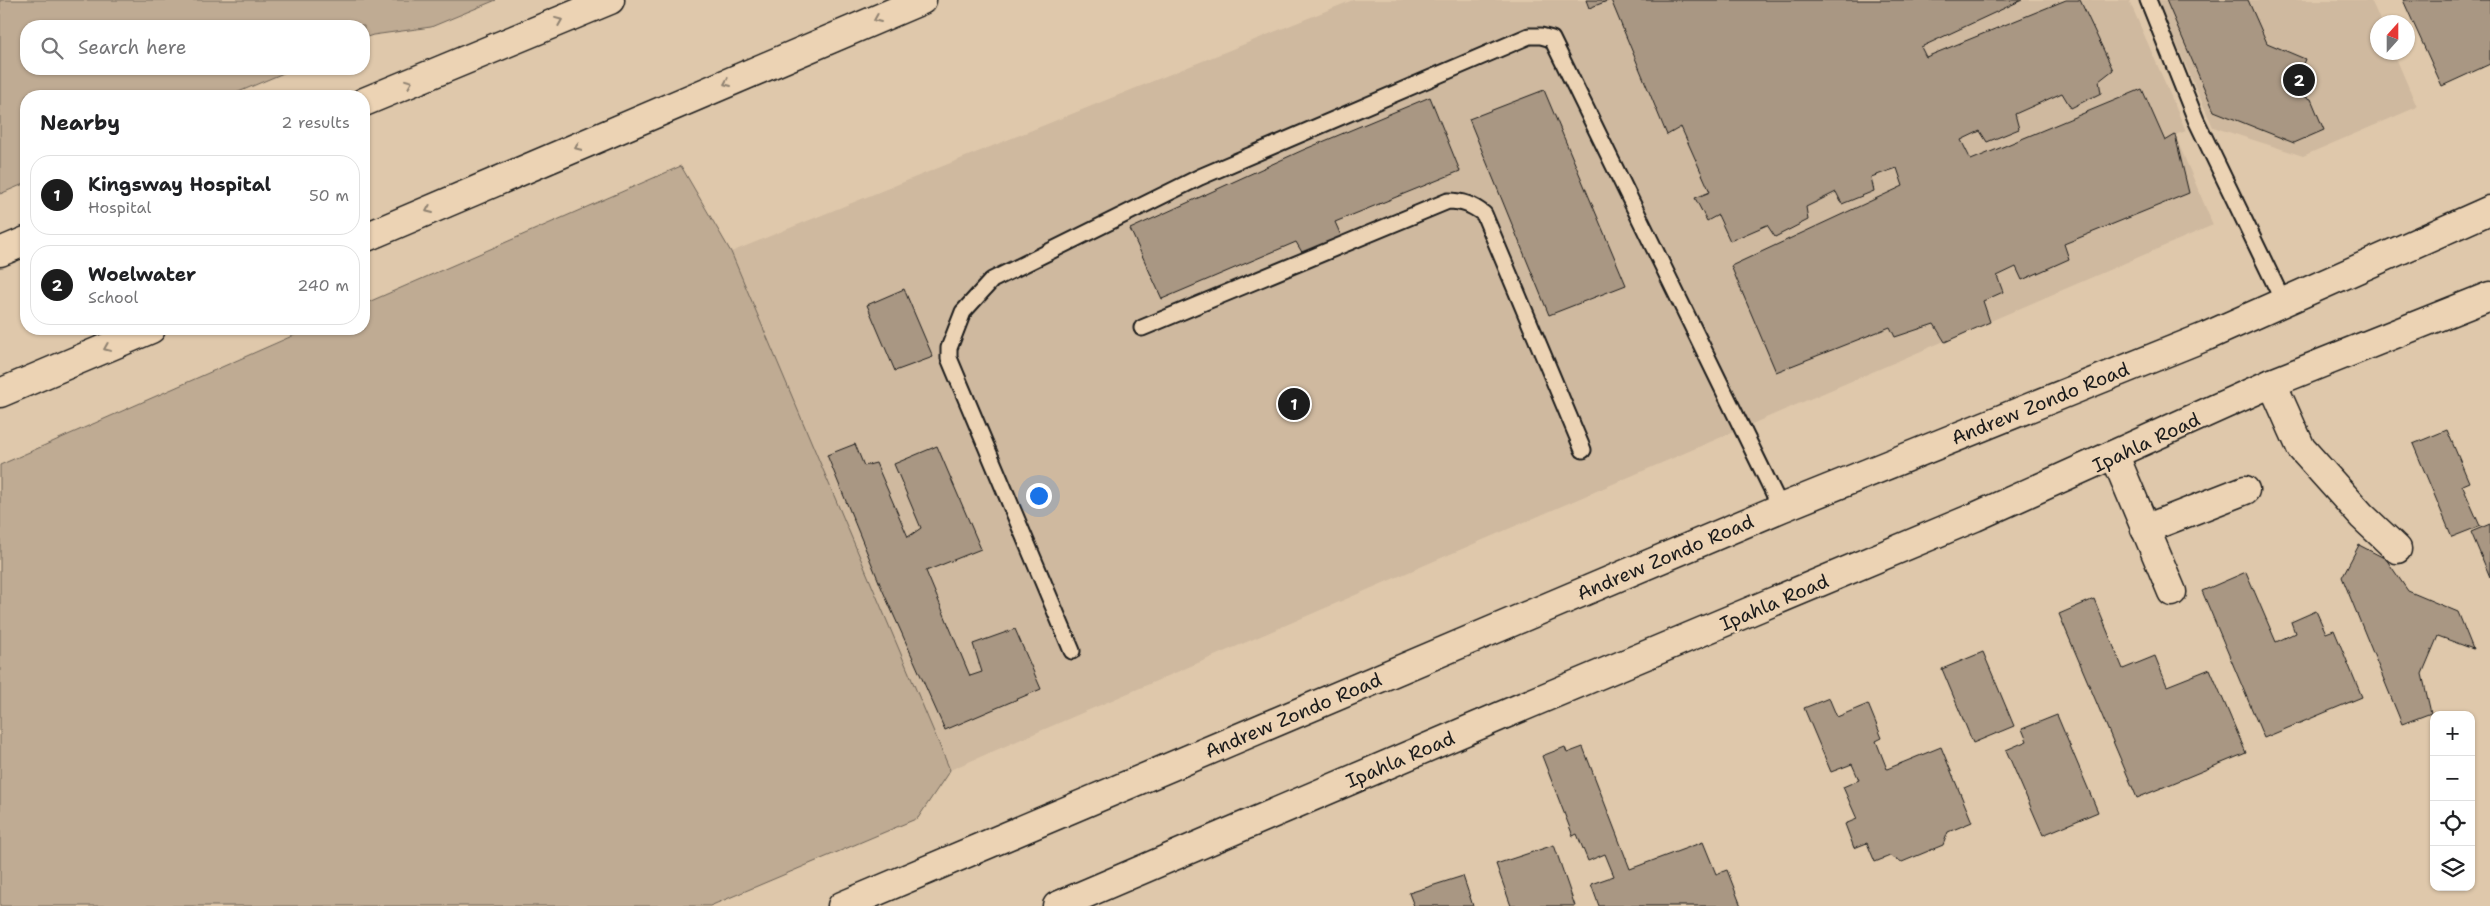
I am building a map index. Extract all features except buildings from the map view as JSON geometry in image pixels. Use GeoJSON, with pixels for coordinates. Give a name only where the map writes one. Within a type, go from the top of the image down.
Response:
{"type":"FeatureCollection","features":[{"type":"Feature","properties":{"kind":"main road"},"geometry":{"type":"LineString","coordinates":[[370,100],[610,0]]}},
{"type":"Feature","properties":{"kind":"main road"},"geometry":{"type":"LineString","coordinates":[[370,235],[922,0]]}},
{"type":"Feature","properties":{"kind":"main road","name":"Andrew Zondo Road"},"geometry":{"type":"LineString","coordinates":[[842,906],[1780,508],[2284,304],[2490,210]]}},
{"type":"Feature","properties":{"kind":"main road"},"geometry":{"type":"LineString","coordinates":[[0,252],[20,244]]}},
{"type":"Feature","properties":{"kind":"main road","name":"Ipahla Road"},"geometry":{"type":"LineString","coordinates":[[1057,906],[2115,456],[2272,383],[2490,296]]}},
{"type":"Feature","properties":{"kind":"main road"},"geometry":{"type":"LineString","coordinates":[[0,393],[137,335]]}},
{"type":"Feature","properties":{"kind":"main road"},"geometry":{"type":"LineString","coordinates":[[2272,383],[2301,448],[2362,516],[2397,549]]}},
{"type":"Feature","properties":{"kind":"main road"},"geometry":{"type":"LineString","coordinates":[[2115,456],[2172,592]]}},
{"type":"Feature","properties":{"kind":"main road"},"geometry":{"type":"LineString","coordinates":[[2145,529],[2245,490]]}},
{"type":"Feature","properties":{"kind":"lane"},"geometry":{"type":"LineString","coordinates":[[2148,0],[2196,120],[2284,304]]}},
{"type":"Feature","properties":{"kind":"lane"},"geometry":{"type":"LineString","coordinates":[[1072,651],[949,358],[949,348],[963,312],[992,280],[1137,207],[1274,144],[1529,36],[1541,36],[1552,39],[1780,508]]}},
{"type":"Feature","properties":{"kind":"lane"},"geometry":{"type":"LineString","coordinates":[[1142,328],[1448,201],[1460,201],[1472,205],[1484,214],[1584,450]]}},
{"type":"Feature","properties":{"kind":"shaded area"},"geometry":{"type":"Polygon","coordinates":[[[0,0],[496,0],[431,27],[370,36],[370,20],[20,20],[20,75],[279,75],[243,90],[20,90],[20,186],[0,194],[0,0]]]}},
{"type":"Feature","properties":{"kind":"shaded area"},"geometry":{"type":"Polygon","coordinates":[[[1353,0],[2129,0],[2186,131],[2175,135],[2213,225],[950,770],[775,368],[731,252],[1353,0]]]}},
{"type":"Feature","properties":{"kind":"shaded area"},"geometry":{"type":"Polygon","coordinates":[[[2157,0],[2371,0],[2378,15],[2370,15],[2370,60],[2397,60],[2417,107],[2303,156],[2213,127],[2157,0]]]}},
{"type":"Feature","properties":{"kind":"shaded area"},"geometry":{"type":"Polygon","coordinates":[[[681,166],[731,252],[950,770],[918,818],[710,906],[0,906],[0,465],[294,335],[370,335],[370,301],[681,166]]]}},
{"type":"Feature","properties":{"kind":"place","name":"Woelwater"},"geometry":{"type":"Point","coordinates":[2299,80]}},
{"type":"Feature","properties":{"kind":"place","name":"Kingsway Hospital"},"geometry":{"type":"Point","coordinates":[1294,404]}}]}
